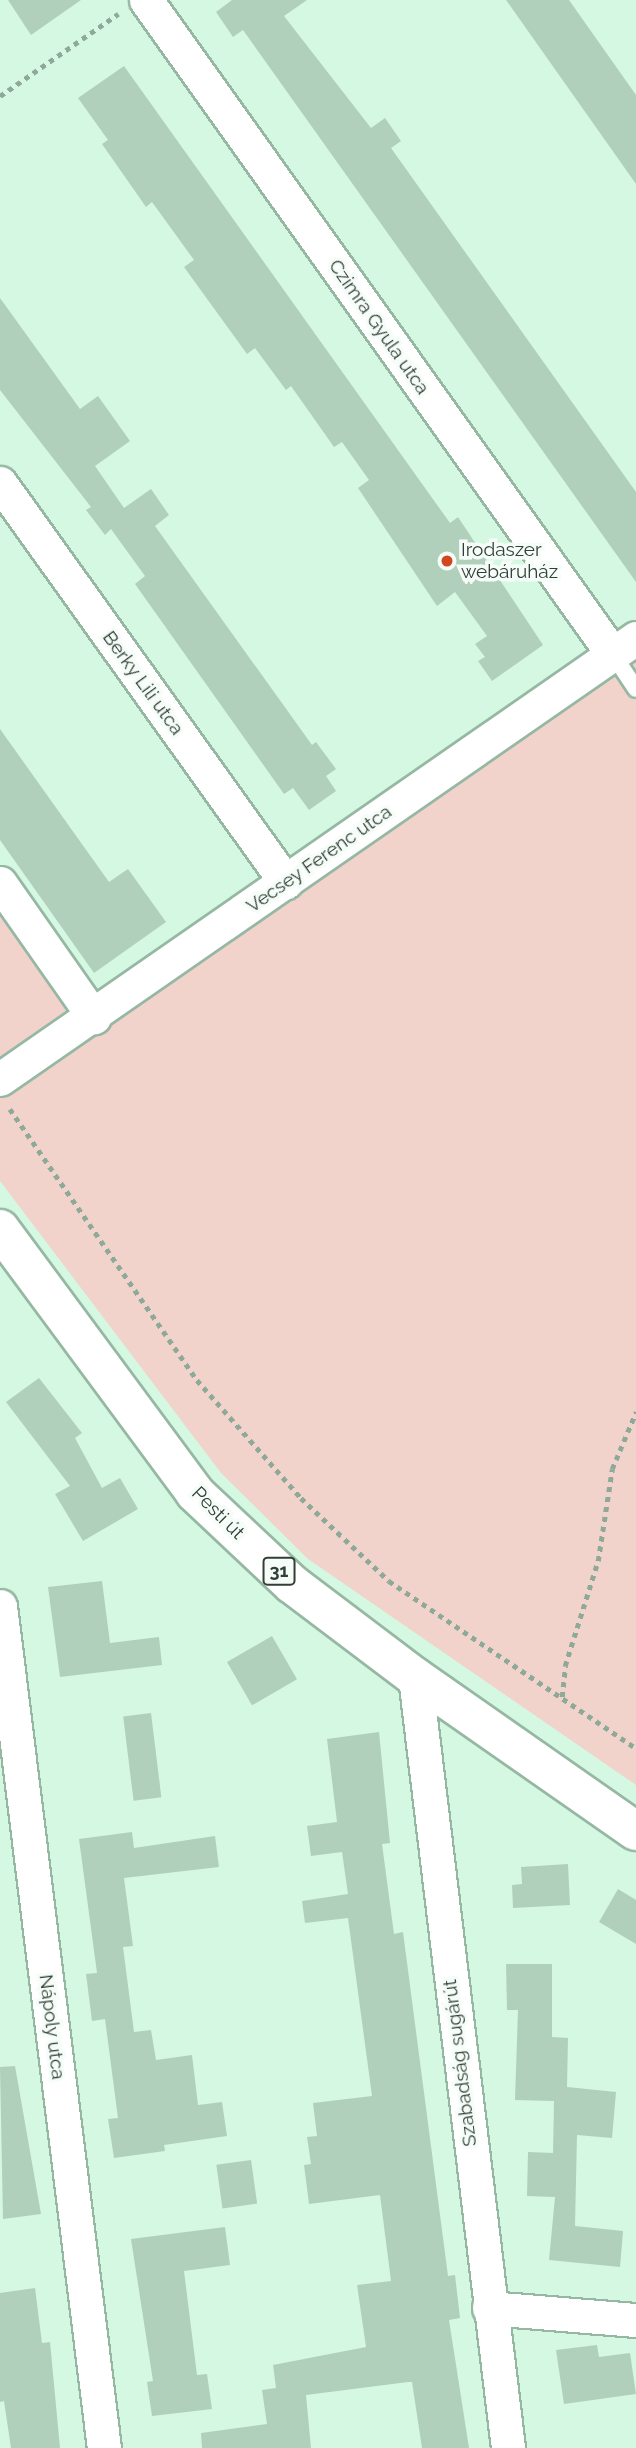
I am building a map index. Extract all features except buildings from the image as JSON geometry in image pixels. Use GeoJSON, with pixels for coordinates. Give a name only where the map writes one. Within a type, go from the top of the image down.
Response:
{"type":"FeatureCollection","features":[{"type":"Feature","properties":{"kind":"main road","name":"Pesti út"},"geometry":{"type":"LineString","coordinates":[[0,1229],[195,1493],[292,1584],[415,1677],[636,1831]]}},
{"type":"Feature","properties":{"kind":"street","name":"Czimra Gyula utca"},"geometry":{"type":"LineString","coordinates":[[137,4],[624,646]]}},
{"type":"Feature","properties":{"kind":"street","name":"Berky Lili utca"},"geometry":{"type":"LineString","coordinates":[[0,483],[286,882]]}},
{"type":"Feature","properties":{"kind":"street","name":"Vecsey Ferenc utca"},"geometry":{"type":"LineString","coordinates":[[4,1092],[94,1017],[624,646]]}},
{"type":"Feature","properties":{"kind":"street"},"geometry":{"type":"LineString","coordinates":[[0,883],[94,1017]]}},
{"type":"Feature","properties":{"kind":"street","name":"Nápoly utca"},"geometry":{"type":"LineString","coordinates":[[0,1606],[104,2448]]}},
{"type":"Feature","properties":{"kind":"street","name":"Szabadság sugárút"},"geometry":{"type":"LineString","coordinates":[[415,1677],[508,2448]]}},
{"type":"Feature","properties":{"kind":"street"},"geometry":{"type":"LineString","coordinates":[[489,2308],[636,2320]]}},
{"type":"Feature","properties":{"kind":"lane"},"geometry":{"type":"LineString","coordinates":[[624,646],[636,689]]}},
{"type":"Feature","properties":{"kind":"path"},"geometry":{"type":"LineString","coordinates":[[0,96],[137,4]]}},
{"type":"Feature","properties":{"kind":"path"},"geometry":{"type":"LineString","coordinates":[[4,1092],[197,1380],[301,1498],[389,1581],[636,1748]]}},
{"type":"Feature","properties":{"kind":"path"},"geometry":{"type":"LineString","coordinates":[[562,1697],[565,1666],[598,1561],[612,1469],[636,1412]]}},
{"type":"Feature","properties":{"kind":"shaded area"},"geometry":{"type":"Polygon","coordinates":[[[636,638],[636,1785],[308,1559],[221,1473],[0,1181],[0,883],[93,1016],[636,638]]]}},
{"type":"Feature","properties":{"kind":"place","name":"Irodaszer webáruház"},"geometry":{"type":"Point","coordinates":[447,561]}}]}
